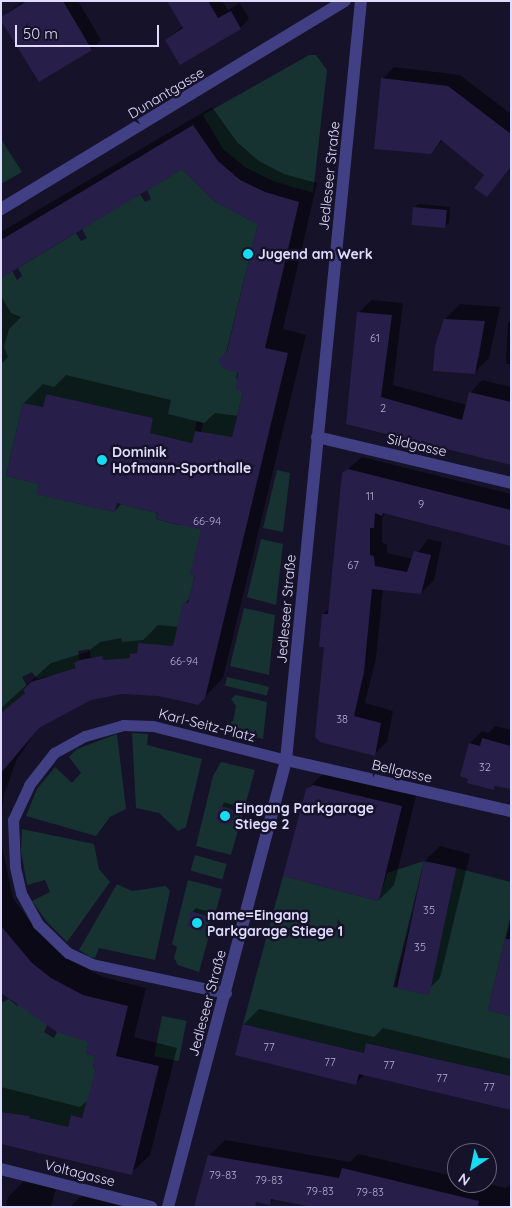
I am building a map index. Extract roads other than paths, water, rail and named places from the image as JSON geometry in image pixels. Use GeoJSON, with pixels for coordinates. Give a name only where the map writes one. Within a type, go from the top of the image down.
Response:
{"type":"FeatureCollection","features":[{"type":"Feature","properties":{"kind":"street","name":"Dunantgasse"},"geometry":{"type":"LineString","coordinates":[[1,210],[345,1]]}},
{"type":"Feature","properties":{"kind":"street","name":"Jedleseer Straße"},"geometry":{"type":"LineString","coordinates":[[168,1207],[286,760],[361,1]]}},
{"type":"Feature","properties":{"kind":"street","name":"Sildgasse"},"geometry":{"type":"LineString","coordinates":[[317,437],[511,483]]}},
{"type":"Feature","properties":{"kind":"street","name":"Bellgasse"},"geometry":{"type":"LineString","coordinates":[[286,760],[511,811]]}},
{"type":"Feature","properties":{"kind":"street","name":"Voltagasse"},"geometry":{"type":"LineString","coordinates":[[1,1169],[151,1207]]}},
{"type":"Feature","properties":{"kind":"lane","name":"Karl-Seitz-Platz"},"geometry":{"type":"LineString","coordinates":[[226,993],[92,964],[68,953],[38,924],[21,893],[15,866],[13,820],[29,785],[54,753],[85,736],[123,725],[154,726],[286,760]]}},
{"type":"Feature","properties":{"kind":"lane"},"geometry":{"type":"LineString","coordinates":[[1,817],[13,820]]}},
{"type":"Feature","properties":{"kind":"place","name":"Jugend am Werk"},"geometry":{"type":"Point","coordinates":[248,254]}},
{"type":"Feature","properties":{"kind":"place","name":"Dominik Hofmann-Sporthalle"},"geometry":{"type":"Point","coordinates":[102,460]}},
{"type":"Feature","properties":{"kind":"place","name":"Eingang Parkgarage Stiege 2"},"geometry":{"type":"Point","coordinates":[225,816]}},
{"type":"Feature","properties":{"kind":"place","name":"name=Eingang Parkgarage Stiege 1"},"geometry":{"type":"Point","coordinates":[197,923]}}]}
